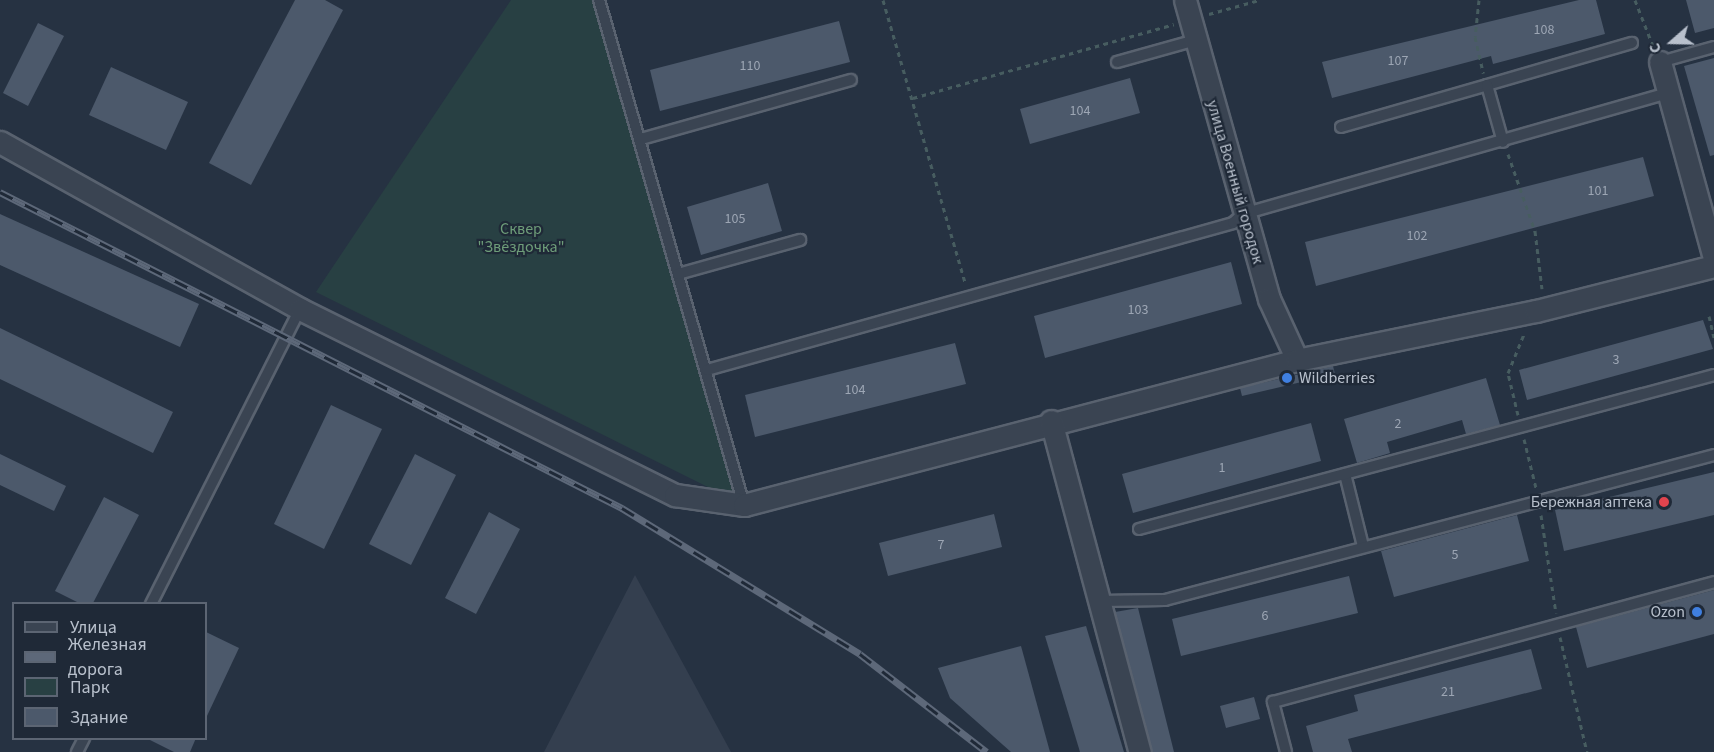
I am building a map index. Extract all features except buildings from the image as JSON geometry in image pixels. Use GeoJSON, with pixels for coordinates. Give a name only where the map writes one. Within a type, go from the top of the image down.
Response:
{"type":"FeatureCollection","features":[{"type":"Feature","properties":{"kind":"street","name":"улица Военный городок"},"geometry":{"type":"LineString","coordinates":[[1188,9],[1269,299],[1297,360]]}},
{"type":"Feature","properties":{"kind":"street"},"geometry":{"type":"LineString","coordinates":[[1660,62],[1665,94],[1714,258]]}},
{"type":"Feature","properties":{"kind":"street"},"geometry":{"type":"LineString","coordinates":[[0,142],[300,309],[675,495],[744,506],[1051,421],[1297,360],[1536,311],[1714,266]]}},
{"type":"Feature","properties":{"kind":"street"},"geometry":{"type":"LineString","coordinates":[[1051,421],[1140,752]]}},
{"type":"Feature","properties":{"kind":"lane"},"geometry":{"type":"LineString","coordinates":[[599,0],[707,369],[744,506]]}},
{"type":"Feature","properties":{"kind":"lane"},"geometry":{"type":"LineString","coordinates":[[1117,62],[1196,40]]}},
{"type":"Feature","properties":{"kind":"lane"},"geometry":{"type":"LineString","coordinates":[[1341,127],[1632,43]]}},
{"type":"Feature","properties":{"kind":"lane"},"geometry":{"type":"LineString","coordinates":[[1660,62],[1714,47]]}},
{"type":"Feature","properties":{"kind":"lane"},"geometry":{"type":"LineString","coordinates":[[641,139],[851,80]]}},
{"type":"Feature","properties":{"kind":"lane"},"geometry":{"type":"LineString","coordinates":[[1486,85],[1503,142]]}},
{"type":"Feature","properties":{"kind":"lane"},"geometry":{"type":"LineString","coordinates":[[707,369],[1233,223],[1244,214],[1665,94]]}},
{"type":"Feature","properties":{"kind":"lane"},"geometry":{"type":"LineString","coordinates":[[678,274],[800,240]]}},
{"type":"Feature","properties":{"kind":"lane"},"geometry":{"type":"LineString","coordinates":[[153,602],[300,309]]}},
{"type":"Feature","properties":{"kind":"lane"},"geometry":{"type":"LineString","coordinates":[[1139,529],[1714,375]]}},
{"type":"Feature","properties":{"kind":"lane"},"geometry":{"type":"LineString","coordinates":[[1099,601],[1165,600],[1714,455]]}},
{"type":"Feature","properties":{"kind":"lane"},"geometry":{"type":"LineString","coordinates":[[1346,474],[1363,546]]}},
{"type":"Feature","properties":{"kind":"lane"},"geometry":{"type":"LineString","coordinates":[[1286,752],[1273,702],[1714,582]]}},
{"type":"Feature","properties":{"kind":"path"},"geometry":{"type":"LineString","coordinates":[[883,0],[969,296]]}},
{"type":"Feature","properties":{"kind":"path"},"geometry":{"type":"LineString","coordinates":[[913,98],[1188,9],[1259,0]]}},
{"type":"Feature","properties":{"kind":"path"},"geometry":{"type":"LineString","coordinates":[[1479,0],[1475,38],[1486,85]]}},
{"type":"Feature","properties":{"kind":"path"},"geometry":{"type":"LineString","coordinates":[[1635,0],[1660,62]]}},
{"type":"Feature","properties":{"kind":"path"},"geometry":{"type":"LineString","coordinates":[[1503,142],[1542,269],[1536,311],[1508,373],[1539,503],[1557,625],[1587,752]]}},
{"type":"Feature","properties":{"kind":"path"},"geometry":{"type":"LineString","coordinates":[[1709,316],[1714,337]]}},
{"type":"Feature","properties":{"kind":"shaded area"},"geometry":{"type":"Polygon","coordinates":[[[635,575],[731,752],[544,752],[635,575]]]}},
{"type":"Feature","properties":{"kind":"green space","name":"Сквер \"Звёздочка\""},"geometry":{"type":"Polygon","coordinates":[[[511,0],[599,0],[744,505],[316,292],[511,0]]]}},
{"type":"Feature","properties":{"kind":"railway"},"geometry":{"type":"LineString","coordinates":[[0,192],[622,508],[860,654],[987,752]]}},
{"type":"Feature","properties":{"kind":"place","name":"Wildberries"},"geometry":{"type":"Point","coordinates":[1287,378]}},
{"type":"Feature","properties":{"kind":"place","name":"Бережная аптека"},"geometry":{"type":"Point","coordinates":[1664,502]}},
{"type":"Feature","properties":{"kind":"place","name":"Ozon"},"geometry":{"type":"Point","coordinates":[1697,612]}}]}
